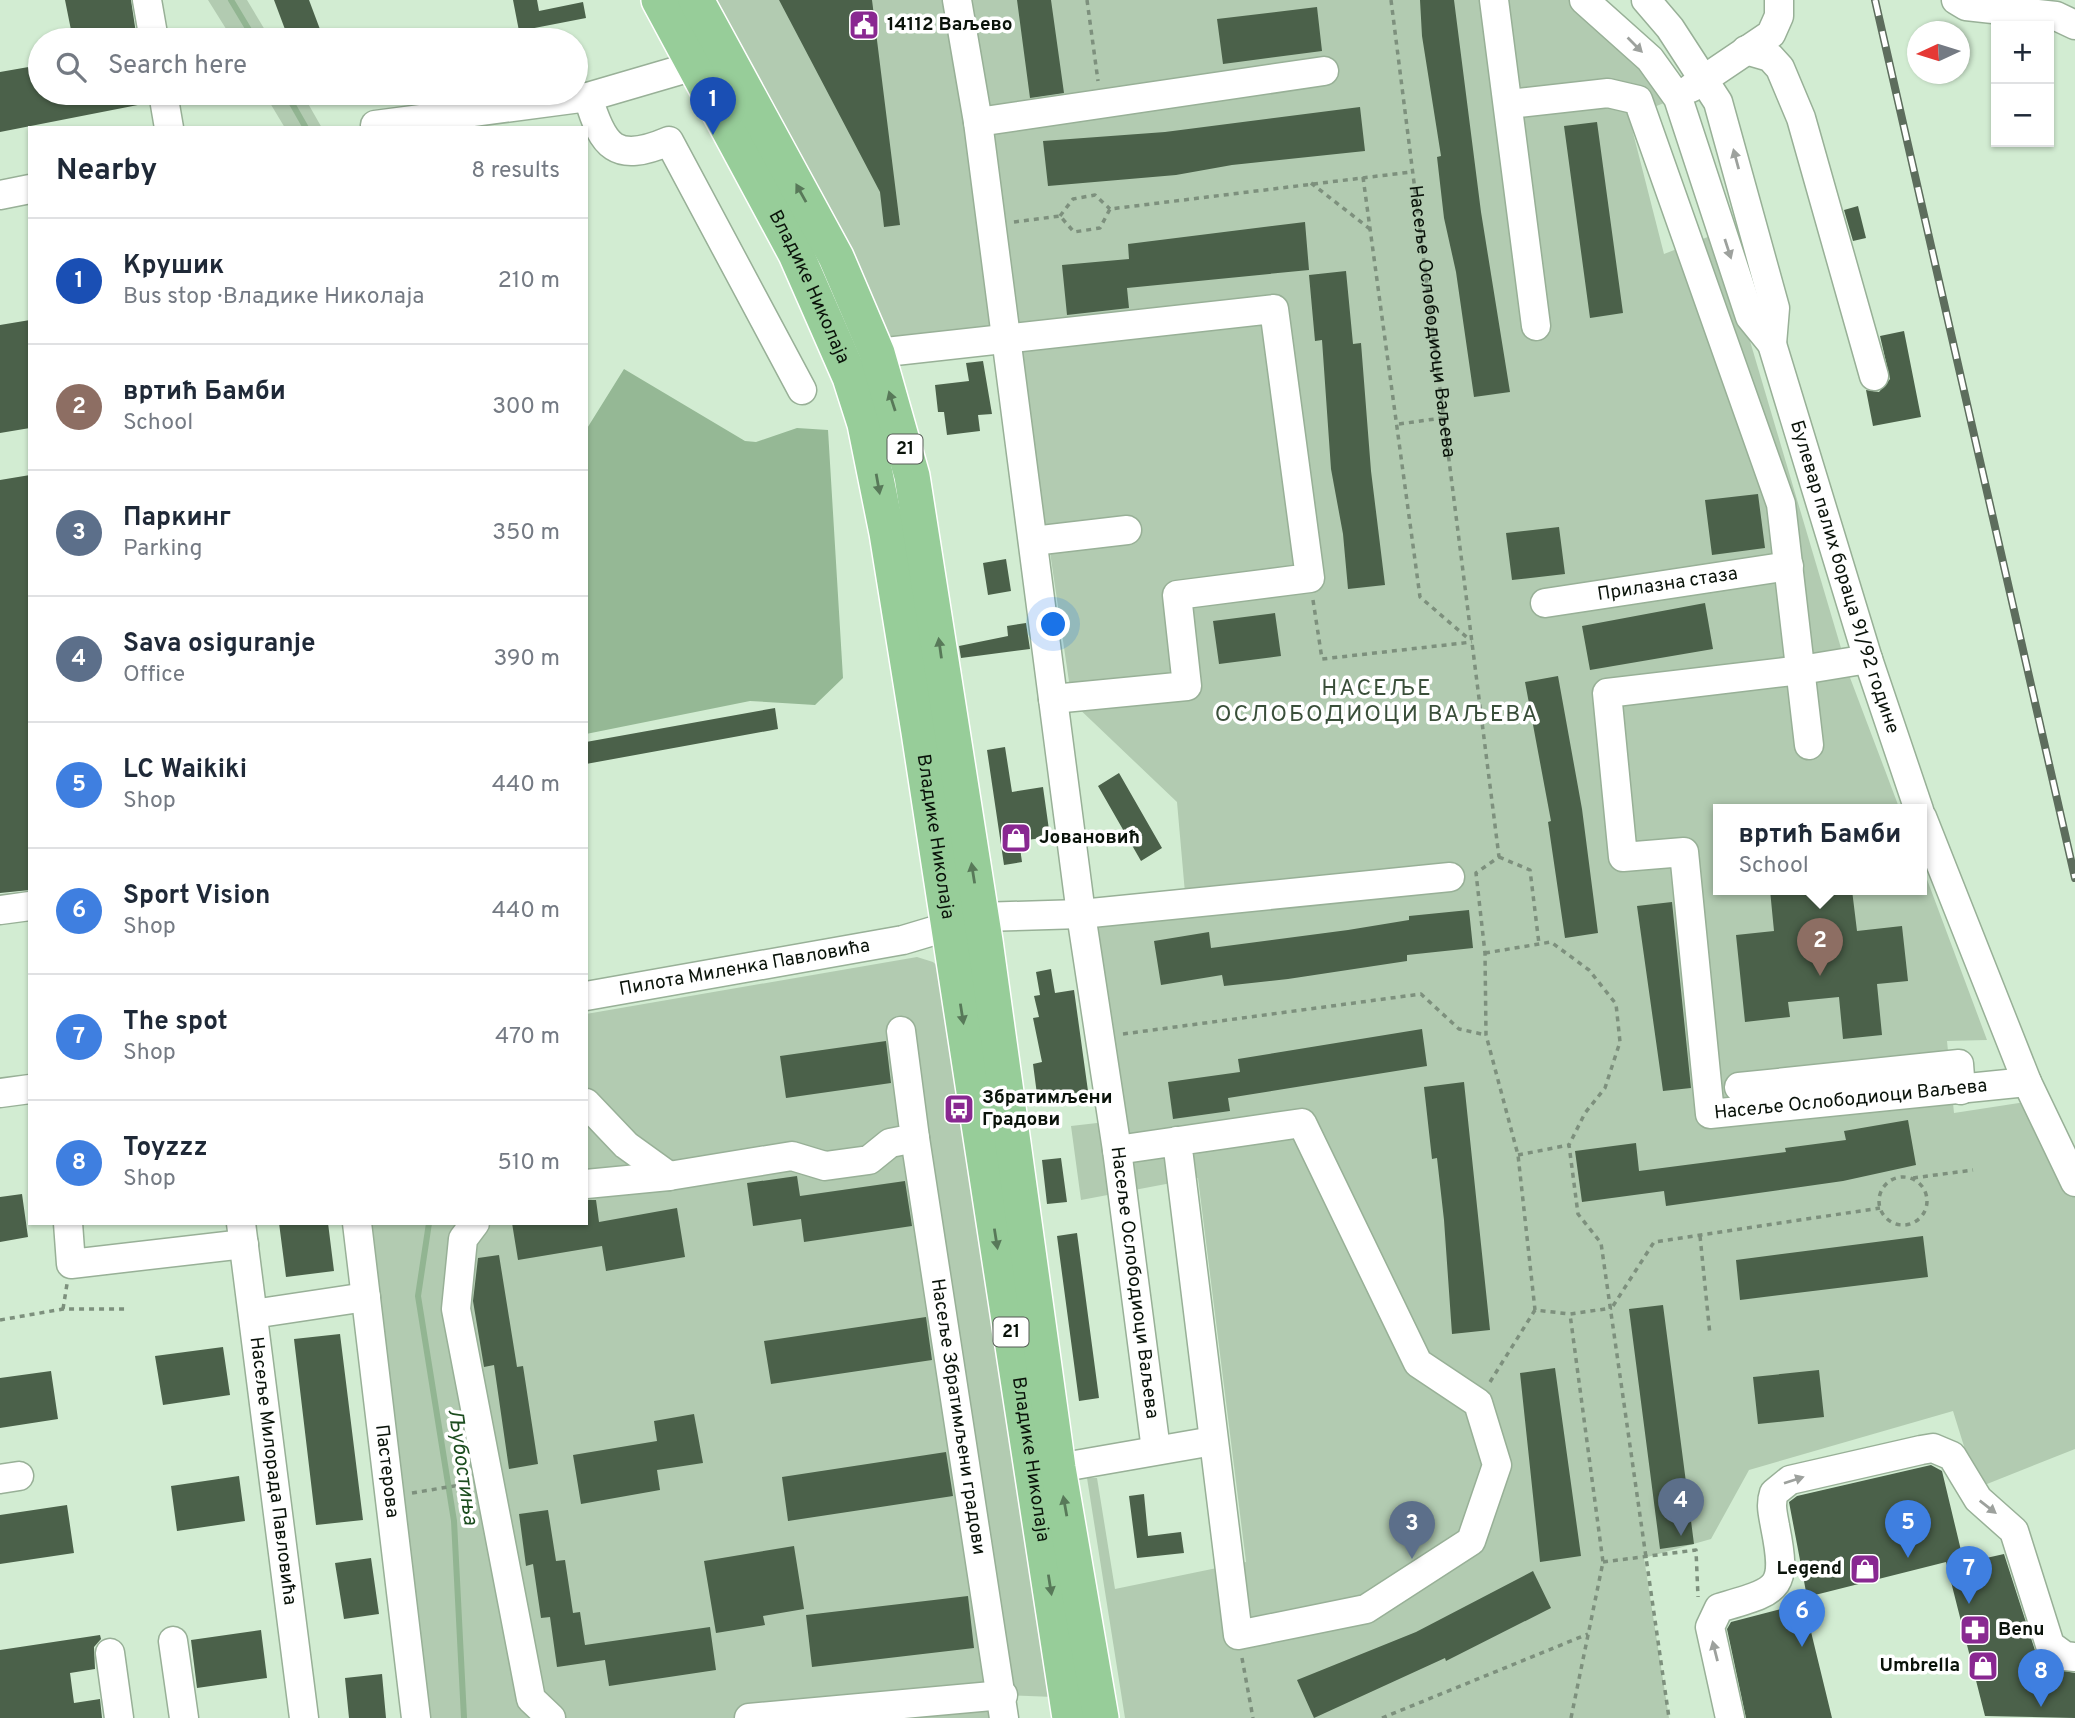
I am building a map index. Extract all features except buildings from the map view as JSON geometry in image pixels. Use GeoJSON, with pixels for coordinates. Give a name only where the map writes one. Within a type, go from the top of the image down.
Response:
{"type":"FeatureCollection","features":[{"type":"Feature","properties":{"kind":"main road","name":"Владике Николаја"},"geometry":{"type":"LineString","coordinates":[[659,0],[796,254],[827,319],[865,424],[966,932],[1101,1718]]}},
{"type":"Feature","properties":{"kind":"main road","name":"Владике Николаја"},"geometry":{"type":"LineString","coordinates":[[696,0],[836,257],[877,353],[897,417],[918,510],[966,932],[1070,1718]]}},
{"type":"Feature","properties":{"kind":"street"},"geometry":{"type":"LineString","coordinates":[[147,0],[152,28]]}},
{"type":"Feature","properties":{"kind":"street","name":"Насеље Ослободиоци Ваљева"},"geometry":{"type":"LineString","coordinates":[[957,0],[978,122],[1081,914],[1117,1150],[1156,1450]]}},
{"type":"Feature","properties":{"kind":"street"},"geometry":{"type":"LineString","coordinates":[[1494,0],[1536,326]]}},
{"type":"Feature","properties":{"kind":"street","name":"Булевар палих бораца 91/92 године"},"geometry":{"type":"LineString","coordinates":[[1584,0],[1650,59],[1678,98],[1750,317],[1773,348],[1868,659],[1917,804]]}},
{"type":"Feature","properties":{"kind":"street","name":"Булевар палих бораца 91/92 године"},"geometry":{"type":"LineString","coordinates":[[1646,0],[1705,78],[1728,128],[1775,308],[1773,348]]}},
{"type":"Feature","properties":{"kind":"street"},"geometry":{"type":"LineString","coordinates":[[1678,98],[1771,34],[1779,16],[1779,0]]}},
{"type":"Feature","properties":{"kind":"street"},"geometry":{"type":"LineString","coordinates":[[1956,0],[1966,6],[2056,16],[2075,25]]}},
{"type":"Feature","properties":{"kind":"street"},"geometry":{"type":"LineString","coordinates":[[1746,50],[1770,57],[1780,68],[1801,118],[1874,376]]}},
{"type":"Feature","properties":{"kind":"street"},"geometry":{"type":"LineString","coordinates":[[694,66],[588,97],[598,131],[610,145],[630,152],[669,141],[802,390]]}},
{"type":"Feature","properties":{"kind":"street"},"geometry":{"type":"LineString","coordinates":[[978,122],[1324,71]]}},
{"type":"Feature","properties":{"kind":"street"},"geometry":{"type":"LineString","coordinates":[[1509,104],[1608,93],[1638,100],[1781,504],[1808,745]]}},
{"type":"Feature","properties":{"kind":"street"},"geometry":{"type":"LineString","coordinates":[[165,105],[169,126]]}},
{"type":"Feature","properties":{"kind":"street"},"geometry":{"type":"LineString","coordinates":[[377,126],[530,105]]}},
{"type":"Feature","properties":{"kind":"street"},"geometry":{"type":"LineString","coordinates":[[0,195],[28,189]]}},
{"type":"Feature","properties":{"kind":"street"},"geometry":{"type":"LineString","coordinates":[[877,353],[1274,309],[1310,578],[1177,595],[1187,686],[1053,699]]}},
{"type":"Feature","properties":{"kind":"street"},"geometry":{"type":"LineString","coordinates":[[1731,365],[1773,348]]}},
{"type":"Feature","properties":{"kind":"street"},"geometry":{"type":"LineString","coordinates":[[1033,541],[1127,530]]}},
{"type":"Feature","properties":{"kind":"street","name":"Прилазна стаза"},"geometry":{"type":"LineString","coordinates":[[1545,603],[1789,566]]}},
{"type":"Feature","properties":{"kind":"street","name":"Насеље Ослободиоци Ваљева"},"geometry":{"type":"LineString","coordinates":[[1868,659],[1801,670],[1607,693],[1623,856],[1684,852],[1710,1114],[2027,1082]]}},
{"type":"Feature","properties":{"kind":"street"},"geometry":{"type":"LineString","coordinates":[[1927,830],[2027,1082],[2075,1182]]}},
{"type":"Feature","properties":{"kind":"street","name":"Пилота Миленка Павловића"},"geometry":{"type":"LineString","coordinates":[[593,991],[1081,914],[1450,877]]}},
{"type":"Feature","properties":{"kind":"street"},"geometry":{"type":"LineString","coordinates":[[0,910],[28,906]]}},
{"type":"Feature","properties":{"kind":"street"},"geometry":{"type":"LineString","coordinates":[[588,1010],[593,991]]}},
{"type":"Feature","properties":{"kind":"street","name":"Насеље Збратимљени градови"},"geometry":{"type":"LineString","coordinates":[[749,1718],[1003,1706],[915,1138],[901,1031]]}},
{"type":"Feature","properties":{"kind":"street"},"geometry":{"type":"LineString","coordinates":[[1739,1087],[1959,1064],[1961,1090]]}},
{"type":"Feature","properties":{"kind":"street"},"geometry":{"type":"LineString","coordinates":[[0,1093],[28,1089]]}},
{"type":"Feature","properties":{"kind":"street"},"geometry":{"type":"LineString","coordinates":[[588,1105],[626,1145],[669,1176]]}},
{"type":"Feature","properties":{"kind":"street"},"geometry":{"type":"LineString","coordinates":[[1117,1150],[1177,1141],[1302,1123],[1418,1363],[1478,1403],[1497,1465],[1471,1541],[1366,1609],[1238,1635],[1177,1141]]}},
{"type":"Feature","properties":{"kind":"street"},"geometry":{"type":"LineString","coordinates":[[588,1184],[669,1176],[792,1156],[825,1166],[869,1160],[890,1143],[915,1138]]}},
{"type":"Feature","properties":{"kind":"street"},"geometry":{"type":"LineString","coordinates":[[68,1225],[71,1264],[243,1234]]}},
{"type":"Feature","properties":{"kind":"street","name":"Пастерова"},"geometry":{"type":"LineString","coordinates":[[358,1225],[416,1718]]}},
{"type":"Feature","properties":{"kind":"street"},"geometry":{"type":"LineString","coordinates":[[474,1225],[463,1239],[456,1309],[531,1708],[551,1718]]}},
{"type":"Feature","properties":{"kind":"street","name":"Насеље Милорада Павловића"},"geometry":{"type":"LineString","coordinates":[[243,1234],[304,1718]]}},
{"type":"Feature","properties":{"kind":"street"},"geometry":{"type":"LineString","coordinates":[[253,1314],[366,1297]]}},
{"type":"Feature","properties":{"kind":"street"},"geometry":{"type":"LineString","coordinates":[[1058,1468],[1213,1441]]}},
{"type":"Feature","properties":{"kind":"street"},"geometry":{"type":"LineString","coordinates":[[1730,1718],[1710,1627],[1719,1608],[1763,1595],[1779,1580],[1783,1568],[1772,1511],[1774,1493],[1790,1480],[1933,1448],[1952,1456],[1978,1499],[2014,1531],[2050,1645],[2064,1656],[2075,1657]]}},
{"type":"Feature","properties":{"kind":"street"},"geometry":{"type":"LineString","coordinates":[[173,1641],[184,1718]]}},
{"type":"Feature","properties":{"kind":"street"},"geometry":{"type":"LineString","coordinates":[[110,1653],[119,1718]]}},
{"type":"Feature","properties":{"kind":"path"},"geometry":{"type":"LineString","coordinates":[[1087,0],[1101,104]]}},
{"type":"Feature","properties":{"kind":"path","name":"Насеље Ослободиоци Ваљева"},"geometry":{"type":"LineString","coordinates":[[1391,0],[1499,857]]}},
{"type":"Feature","properties":{"kind":"path"},"geometry":{"type":"LineString","coordinates":[[1110,209],[1412,172]]}},
{"type":"Feature","properties":{"kind":"path"},"geometry":{"type":"LineString","coordinates":[[1363,177],[1420,597],[1472,642]]}},
{"type":"Feature","properties":{"kind":"path"},"geometry":{"type":"LineString","coordinates":[[1311,183],[1370,229]]}},
{"type":"Feature","properties":{"kind":"path"},"geometry":{"type":"LineString","coordinates":[[991,225],[1060,216],[1073,200],[1095,195],[1110,209]]}},
{"type":"Feature","properties":{"kind":"path"},"geometry":{"type":"LineString","coordinates":[[1060,216],[1074,232],[1100,228],[1110,209]]}},
{"type":"Feature","properties":{"kind":"path"},"geometry":{"type":"LineString","coordinates":[[1398,425],[1442,418]]}},
{"type":"Feature","properties":{"kind":"path"},"geometry":{"type":"LineString","coordinates":[[1310,578],[1322,659],[1472,642]]}},
{"type":"Feature","properties":{"kind":"path"},"geometry":{"type":"LineString","coordinates":[[1478,1403],[1535,1310],[1518,1155],[1486,1035],[1485,953],[1476,873],[1499,857],[1530,870],[1538,944]]}},
{"type":"Feature","properties":{"kind":"path"},"geometry":{"type":"LineString","coordinates":[[1485,953],[1551,942],[1589,970],[1616,1004],[1620,1042],[1605,1088],[1585,1113],[1569,1146],[1578,1214],[1601,1243],[1669,1718]]}},
{"type":"Feature","properties":{"kind":"path"},"geometry":{"type":"LineString","coordinates":[[1100,1037],[1421,994],[1459,1029],[1486,1035]]}},
{"type":"Feature","properties":{"kind":"path"},"geometry":{"type":"LineString","coordinates":[[1518,1155],[1569,1146]]}},
{"type":"Feature","properties":{"kind":"path"},"geometry":{"type":"LineString","coordinates":[[1911,1179],[1923,1188],[1926,1195],[1924,1212],[1913,1223],[1896,1224],[1883,1215],[1880,1208],[1880,1193],[1889,1181],[1973,1170]]}},
{"type":"Feature","properties":{"kind":"path"},"geometry":{"type":"LineString","coordinates":[[1535,1310],[1570,1314],[1612,1308],[1654,1242],[1880,1208]]}},
{"type":"Feature","properties":{"kind":"path"},"geometry":{"type":"LineString","coordinates":[[1700,1235],[1710,1335]]}},
{"type":"Feature","properties":{"kind":"path"},"geometry":{"type":"LineString","coordinates":[[0,1320],[63,1309],[129,1309]]}},
{"type":"Feature","properties":{"kind":"path"},"geometry":{"type":"LineString","coordinates":[[1570,1314],[1603,1562],[1571,1718]]}},
{"type":"Feature","properties":{"kind":"path"},"geometry":{"type":"LineString","coordinates":[[417,1492],[463,1485]]}},
{"type":"Feature","properties":{"kind":"path"},"geometry":{"type":"LineString","coordinates":[[1603,1562],[1696,1550]]}},
{"type":"Feature","properties":{"kind":"path"},"geometry":{"type":"LineString","coordinates":[[1382,1718],[1588,1634]]}},
{"type":"Feature","properties":{"kind":"path"},"geometry":{"type":"LineString","coordinates":[[1238,1635],[1253,1718]]}},
{"type":"Feature","properties":{"kind":"green space"},"geometry":{"type":"Polygon","coordinates":[[[208,0],[247,0],[264,28],[226,28],[208,0]]]}},
{"type":"Feature","properties":{"kind":"green space"},"geometry":{"type":"Polygon","coordinates":[[[696,0],[1569,0],[1592,12],[1669,101],[1629,117],[1664,254],[1718,233],[1849,675],[1898,804],[1713,804],[1713,895],[1927,895],[1927,879],[1987,1040],[1947,1041],[1954,1113],[2032,1101],[2075,1188],[2075,1449],[1977,1488],[1953,1411],[1749,1470],[1711,1539],[1644,1558],[1669,1718],[1125,1718],[1087,1478],[1097,1478],[1115,1589],[1246,1562],[1198,1178],[1081,1200],[1071,1126],[1123,1120],[1093,924],[1185,893],[1177,802],[1072,702],[1050,552],[1005,339],[877,353],[696,0]]]}},
{"type":"Feature","properties":{"kind":"green space"},"geometry":{"type":"Polygon","coordinates":[[[271,105],[309,105],[321,126],[284,126],[271,105]]]}},
{"type":"Feature","properties":{"kind":"green space"},"geometry":{"type":"Polygon","coordinates":[[[624,369],[745,441],[756,442],[797,428],[828,430],[843,678],[815,705],[750,701],[588,734],[588,427],[624,369]]]}},
{"type":"Feature","properties":{"kind":"green space"},"geometry":{"type":"Polygon","coordinates":[[[917,957],[933,962],[948,975],[1054,1697],[1003,1695],[1004,1718],[416,1718],[357,1225],[588,1225],[588,1014],[917,957]]]}},
{"type":"Feature","properties":{"kind":"waterway","name":"Љубостиња"},"geometry":{"type":"LineString","coordinates":[[231,0],[248,28]]}},
{"type":"Feature","properties":{"kind":"waterway","name":"Љубостиња"},"geometry":{"type":"LineString","coordinates":[[293,105],[305,126]]}},
{"type":"Feature","properties":{"kind":"waterway","name":"Љубостиња"},"geometry":{"type":"LineString","coordinates":[[429,1225],[418,1296],[454,1521],[464,1718]]}},
{"type":"Feature","properties":{"kind":"railway"},"geometry":{"type":"LineString","coordinates":[[1875,0],[2075,878]]}},
{"type":"Feature","properties":{"kind":"place","name":"14112 Ваљево"},"geometry":{"type":"Point","coordinates":[864,25]}},
{"type":"Feature","properties":{"kind":"place","name":"Крушик"},"geometry":{"type":"Point","coordinates":[713,135]}},
{"type":"Feature","properties":{"kind":"place","name":"Јовановић"},"geometry":{"type":"Point","coordinates":[1016,838]}},
{"type":"Feature","properties":{"kind":"place","name":"вртић Бамби"},"geometry":{"type":"Point","coordinates":[1820,976]}},
{"type":"Feature","properties":{"kind":"place","name":"Збратимљени Градови"},"geometry":{"type":"Point","coordinates":[959,1109]}},
{"type":"Feature","properties":{"kind":"place","name":"Sava osiguranje"},"geometry":{"type":"Point","coordinates":[1681,1536]}},
{"type":"Feature","properties":{"kind":"place","name":"LC Waikiki"},"geometry":{"type":"Point","coordinates":[1908,1558]}},
{"type":"Feature","properties":{"kind":"place","name":"Паркинг"},"geometry":{"type":"Point","coordinates":[1412,1559]}},
{"type":"Feature","properties":{"kind":"place","name":"Legend"},"geometry":{"type":"Point","coordinates":[1865,1569]}},
{"type":"Feature","properties":{"kind":"place","name":"The spot"},"geometry":{"type":"Point","coordinates":[1969,1604]}},
{"type":"Feature","properties":{"kind":"place","name":"Benu"},"geometry":{"type":"Point","coordinates":[1975,1630]}},
{"type":"Feature","properties":{"kind":"place","name":"Sport Vision"},"geometry":{"type":"Point","coordinates":[1802,1647]}},
{"type":"Feature","properties":{"kind":"place","name":"Umbrella"},"geometry":{"type":"Point","coordinates":[1983,1666]}},
{"type":"Feature","properties":{"kind":"place","name":"Toyzzz"},"geometry":{"type":"Point","coordinates":[2041,1707]}},
{"type":"Feature","properties":{"kind":"district","name":"НАСЕЉЕ ОСЛОБОДИОЦИ ВАЉЕВА"},"geometry":{"type":"Point","coordinates":[1377,702]}}]}
